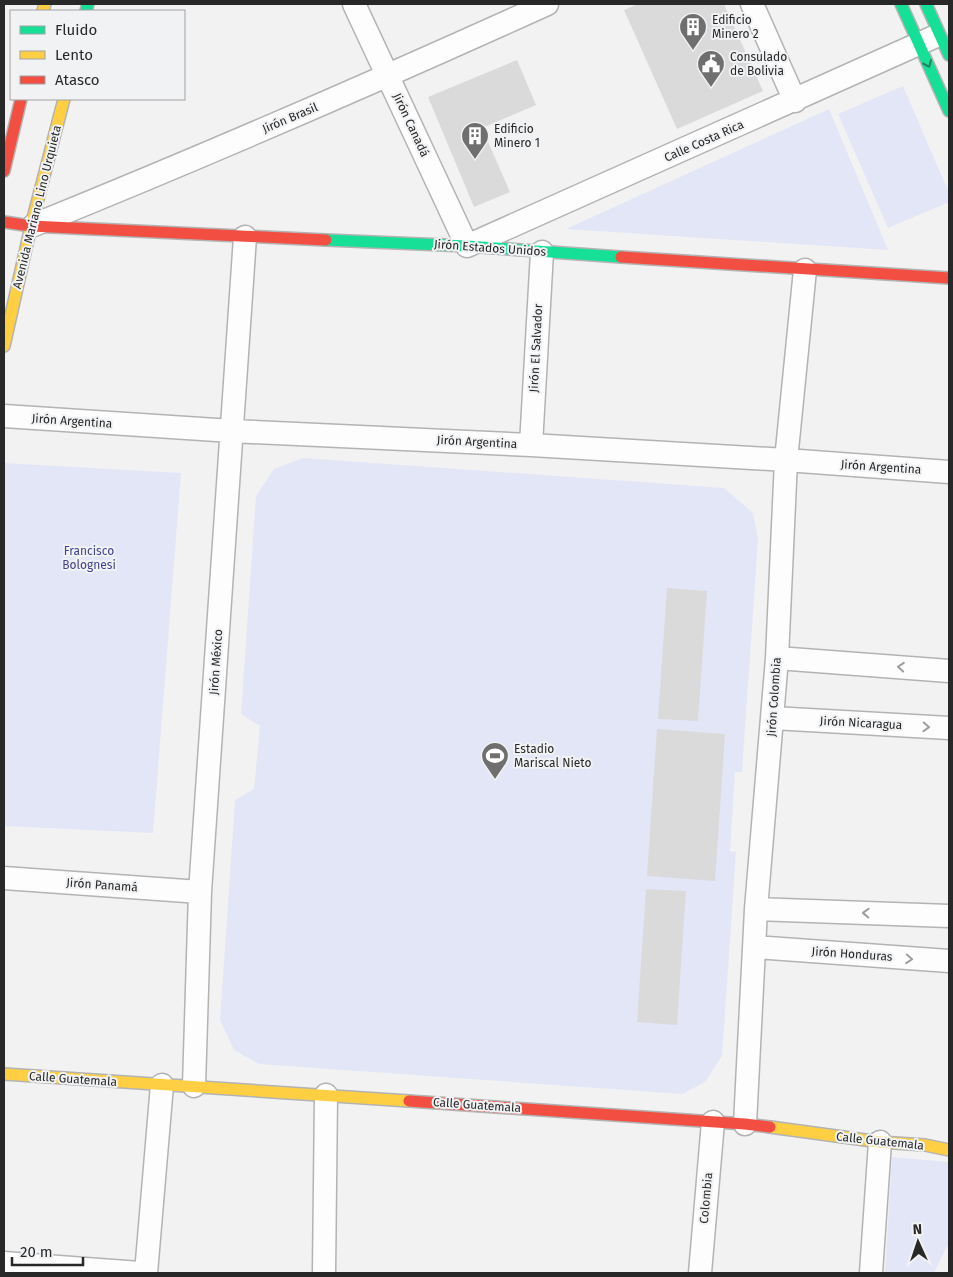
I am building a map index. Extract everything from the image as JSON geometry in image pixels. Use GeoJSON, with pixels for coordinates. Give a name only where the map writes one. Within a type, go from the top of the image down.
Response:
{"type":"FeatureCollection","features":[{"type":"Feature","properties":{"kind":"main road"},"geometry":{"type":"LineString","coordinates":[[901,4],[949,111]]}},
{"type":"Feature","properties":{"kind":"main road"},"geometry":{"type":"LineString","coordinates":[[926,4],[945,45]]}},
{"type":"Feature","properties":{"kind":"main road"},"geometry":{"type":"LineString","coordinates":[[4,171],[21,100]]}},
{"type":"Feature","properties":{"kind":"main road","name":"Avenida Mariano Lino Urquieta"},"geometry":{"type":"LineString","coordinates":[[4,346],[31,226],[64,100]]}},
{"type":"Feature","properties":{"kind":"main road","name":"Jirón Estados Unidos"},"geometry":{"type":"LineString","coordinates":[[4,222],[31,226],[468,246],[805,270],[949,278]]}},
{"type":"Feature","properties":{"kind":"main road","name":"Calle Guatemala"},"geometry":{"type":"LineString","coordinates":[[4,1074],[745,1124],[880,1142],[925,1145],[949,1150]]}},
{"type":"Feature","properties":{"kind":"street","name":"Jirón Canadá"},"geometry":{"type":"LineString","coordinates":[[354,4],[468,246]]}},
{"type":"Feature","properties":{"kind":"street","name":"Jirón Brasil"},"geometry":{"type":"LineString","coordinates":[[31,226],[388,76],[547,4]]}},
{"type":"Feature","properties":{"kind":"street"},"geometry":{"type":"LineString","coordinates":[[752,4],[795,101]]}},
{"type":"Feature","properties":{"kind":"street","name":"Calle Costa Rica"},"geometry":{"type":"LineString","coordinates":[[468,246],[919,44],[945,45]]}},
{"type":"Feature","properties":{"kind":"street","name":"Jirón México"},"geometry":{"type":"LineString","coordinates":[[194,1086],[200,892],[245,237]]}},
{"type":"Feature","properties":{"kind":"street","name":"Jirón El Salvador"},"geometry":{"type":"LineString","coordinates":[[531,445],[542,252]]}},
{"type":"Feature","properties":{"kind":"street","name":"Jirón Colombia"},"geometry":{"type":"LineString","coordinates":[[745,1124],[756,909],[777,658],[786,460],[805,270]]}},
{"type":"Feature","properties":{"kind":"street","name":"Jirón Argentina"},"geometry":{"type":"LineString","coordinates":[[4,416],[232,432],[531,445],[949,472]]}},
{"type":"Feature","properties":{"kind":"street"},"geometry":{"type":"LineString","coordinates":[[777,658],[949,671]]}},
{"type":"Feature","properties":{"kind":"street","name":"Jirón Nicaragua"},"geometry":{"type":"LineString","coordinates":[[773,718],[949,728]]}},
{"type":"Feature","properties":{"kind":"street","name":"Jirón Panamá"},"geometry":{"type":"LineString","coordinates":[[4,878],[200,892]]}},
{"type":"Feature","properties":{"kind":"street"},"geometry":{"type":"LineString","coordinates":[[756,909],[949,916]]}},
{"type":"Feature","properties":{"kind":"street","name":"Jirón Honduras"},"geometry":{"type":"LineString","coordinates":[[755,947],[949,962]]}},
{"type":"Feature","properties":{"kind":"street"},"geometry":{"type":"LineString","coordinates":[[146,1273],[162,1085]]}},
{"type":"Feature","properties":{"kind":"street"},"geometry":{"type":"LineString","coordinates":[[324,1273],[326,1095]]}},
{"type":"Feature","properties":{"kind":"street","name":"Colombia"},"geometry":{"type":"LineString","coordinates":[[700,1273],[713,1122]]}},
{"type":"Feature","properties":{"kind":"street"},"geometry":{"type":"LineString","coordinates":[[871,1273],[880,1142]]}},
{"type":"Feature","properties":{"kind":"street"},"geometry":{"type":"LineString","coordinates":[[4,1263],[140,1273]]}},
{"type":"Feature","properties":{"kind":"green space"},"geometry":{"type":"Polygon","coordinates":[[[903,86],[949,193],[949,202],[888,228],[838,114],[903,86]]]}},
{"type":"Feature","properties":{"kind":"green space"},"geometry":{"type":"Polygon","coordinates":[[[829,109],[888,250],[566,229],[829,109]]]}},
{"type":"Feature","properties":{"kind":"green space","name":"Estadio Mariscal Nieto"},"geometry":{"type":"Polygon","coordinates":[[[303,458],[724,488],[753,513],[758,540],[742,772],[735,772],[730,851],[736,852],[722,1056],[705,1082],[682,1094],[259,1064],[234,1050],[220,1020],[235,800],[254,789],[260,726],[241,714],[256,496],[274,469],[303,458]]]}},
{"type":"Feature","properties":{"kind":"green space","name":"Francisco Bolognesi"},"geometry":{"type":"Polygon","coordinates":[[[4,463],[181,473],[153,833],[4,826],[4,463]]]}},
{"type":"Feature","properties":{"kind":"green space"},"geometry":{"type":"Polygon","coordinates":[[[892,1157],[949,1162],[949,1242],[934,1273],[885,1273],[892,1157]]]}},
{"type":"Feature","properties":{"kind":"building","name":"Edificio Minero 2"},"geometry":{"type":"Polygon","coordinates":[[[638,4],[724,4],[763,91],[677,129],[624,10],[638,4]]]}},
{"type":"Feature","properties":{"kind":"building","name":"Edificio Minero 1"},"geometry":{"type":"Polygon","coordinates":[[[517,60],[536,105],[482,128],[510,192],[474,207],[428,97],[517,60]]]}},
{"type":"Feature","properties":{"kind":"building"},"geometry":{"type":"Polygon","coordinates":[[[667,588],[707,591],[698,721],[658,719],[667,588]]]}},
{"type":"Feature","properties":{"kind":"building"},"geometry":{"type":"Polygon","coordinates":[[[657,729],[725,734],[715,881],[647,876],[657,729]]]}},
{"type":"Feature","properties":{"kind":"building"},"geometry":{"type":"Polygon","coordinates":[[[646,889],[686,891],[677,1025],[637,1022],[646,889]]]}},
{"type":"Feature","properties":{"kind":"traffic: fast"},"geometry":{"type":"LineString","coordinates":[[86,10],[88,4]]}},
{"type":"Feature","properties":{"kind":"traffic: fast"},"geometry":{"type":"LineString","coordinates":[[901,4],[949,111]]}},
{"type":"Feature","properties":{"kind":"traffic: fast"},"geometry":{"type":"LineString","coordinates":[[926,4],[949,55]]}},
{"type":"Feature","properties":{"kind":"traffic: fast"},"geometry":{"type":"LineString","coordinates":[[326,240],[467,246],[621,257]]}},
{"type":"Feature","properties":{"kind":"traffic: slow"},"geometry":{"type":"LineString","coordinates":[[43,10],[45,4]]}},
{"type":"Feature","properties":{"kind":"traffic: slow"},"geometry":{"type":"LineString","coordinates":[[4,346],[31,226],[64,100]]}},
{"type":"Feature","properties":{"kind":"traffic: slow"},"geometry":{"type":"LineString","coordinates":[[4,1074],[409,1101]]}},
{"type":"Feature","properties":{"kind":"traffic: slow"},"geometry":{"type":"LineString","coordinates":[[770,1127],[880,1142],[925,1145],[949,1150]]}},
{"type":"Feature","properties":{"kind":"traffic: jam"},"geometry":{"type":"LineString","coordinates":[[4,171],[21,100]]}},
{"type":"Feature","properties":{"kind":"traffic: jam"},"geometry":{"type":"LineString","coordinates":[[4,222],[31,226],[326,240]]}},
{"type":"Feature","properties":{"kind":"traffic: jam"},"geometry":{"type":"LineString","coordinates":[[621,257],[949,278]]}},
{"type":"Feature","properties":{"kind":"traffic: jam"},"geometry":{"type":"LineString","coordinates":[[409,1101],[770,1127]]}},
{"type":"Feature","properties":{"kind":"place","name":"Edificio Minero 2"},"geometry":{"type":"Point","coordinates":[693,51]}},
{"type":"Feature","properties":{"kind":"place","name":"Consulado de Bolivia"},"geometry":{"type":"Point","coordinates":[711,88]}},
{"type":"Feature","properties":{"kind":"place","name":"Edificio Minero 1"},"geometry":{"type":"Point","coordinates":[475,160]}},
{"type":"Feature","properties":{"kind":"place","name":"Estadio Mariscal Nieto"},"geometry":{"type":"Point","coordinates":[495,780]}}]}
